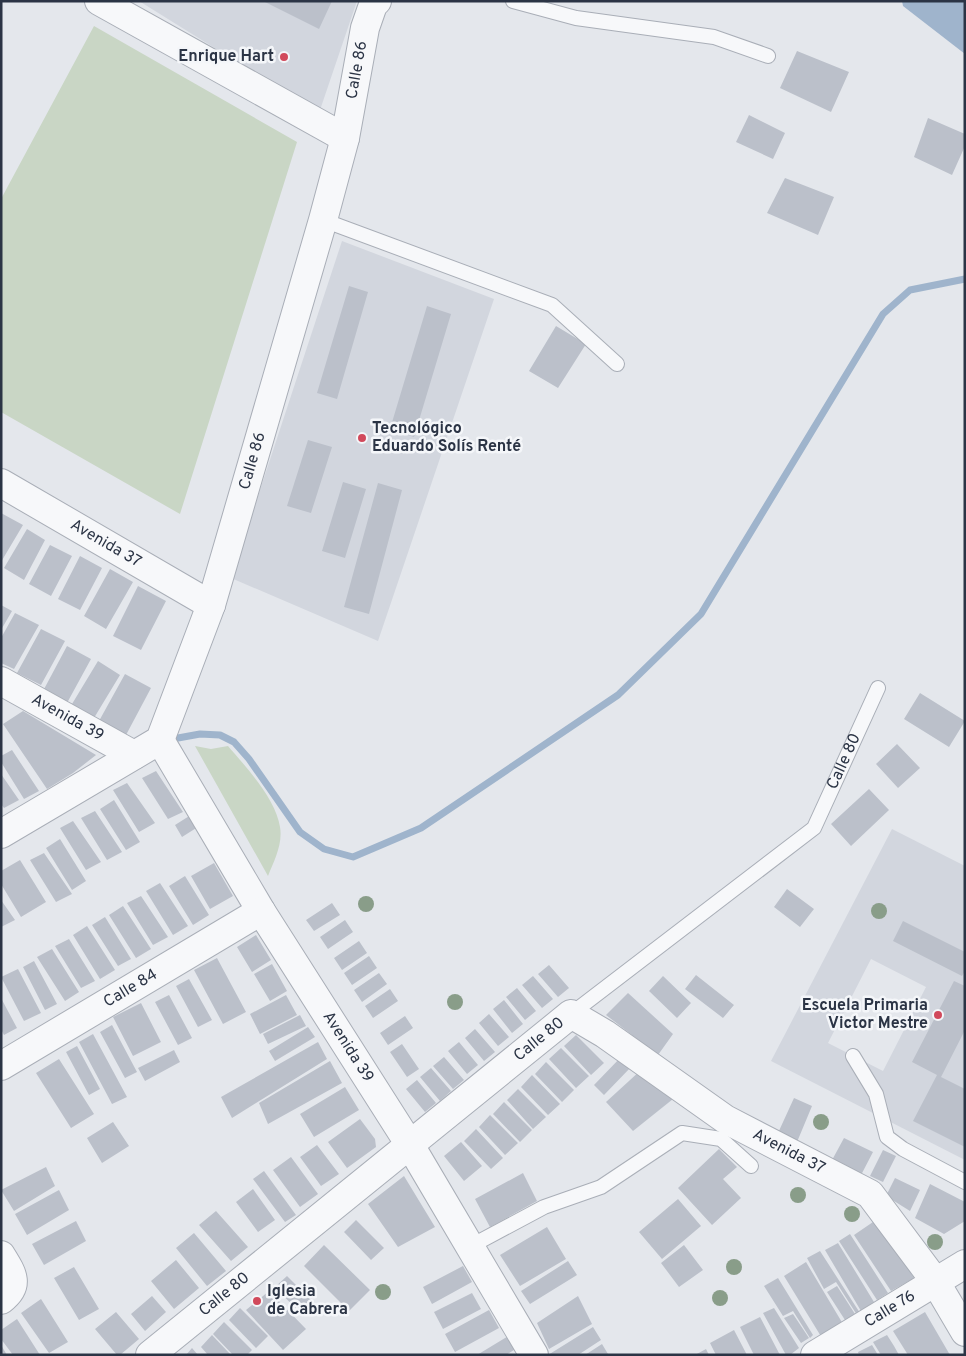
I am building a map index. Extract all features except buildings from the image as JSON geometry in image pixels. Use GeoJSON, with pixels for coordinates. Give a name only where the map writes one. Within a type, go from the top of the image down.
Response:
{"type":"FeatureCollection","features":[{"type":"Feature","properties":{"kind":"street"},"geometry":{"type":"LineString","coordinates":[[99,1],[345,138]]}},
{"type":"Feature","properties":{"kind":"street","name":"Calle 86"},"geometry":{"type":"LineString","coordinates":[[160,740],[211,605],[323,220],[345,138],[366,28],[375,2]]}},
{"type":"Feature","properties":{"kind":"street","name":"Avenida 37"},"geometry":{"type":"LineString","coordinates":[[1,483],[211,605]]}},
{"type":"Feature","properties":{"kind":"street","name":"Avenida 39"},"geometry":{"type":"LineString","coordinates":[[1,680],[134,755]]}},
{"type":"Feature","properties":{"kind":"street"},"geometry":{"type":"LineString","coordinates":[[1,834],[160,740]]}},
{"type":"Feature","properties":{"kind":"street","name":"Avenida 39"},"geometry":{"type":"LineString","coordinates":[[160,740],[261,911],[410,1145],[534,1355]]}},
{"type":"Feature","properties":{"kind":"street","name":"Calle 84"},"geometry":{"type":"LineString","coordinates":[[1,1066],[261,911]]}},
{"type":"Feature","properties":{"kind":"street","name":"Avenida 37"},"geometry":{"type":"LineString","coordinates":[[571,1014],[605,1034],[725,1120],[870,1194],[935,1282],[965,1332]]}},
{"type":"Feature","properties":{"kind":"street","name":"Calle 80"},"geometry":{"type":"LineString","coordinates":[[150,1355],[571,1014]]}},
{"type":"Feature","properties":{"kind":"street"},"geometry":{"type":"LineString","coordinates":[[1,1255],[11,1272],[13,1282],[6,1296]]}},
{"type":"Feature","properties":{"kind":"street","name":"Calle 76"},"geometry":{"type":"LineString","coordinates":[[815,1355],[965,1264]]}},
{"type":"Feature","properties":{"kind":"lane"},"geometry":{"type":"LineString","coordinates":[[513,1],[576,18],[714,37],[768,56]]}},
{"type":"Feature","properties":{"kind":"lane"},"geometry":{"type":"LineString","coordinates":[[323,220],[552,306],[617,364]]}},
{"type":"Feature","properties":{"kind":"lane","name":"Calle 80"},"geometry":{"type":"LineString","coordinates":[[571,1014],[814,828],[878,688]]}},
{"type":"Feature","properties":{"kind":"lane"},"geometry":{"type":"LineString","coordinates":[[853,1056],[876,1094],[887,1137],[903,1148],[965,1182]]}},
{"type":"Feature","properties":{"kind":"lane"},"geometry":{"type":"LineString","coordinates":[[471,1246],[544,1207],[601,1187],[682,1133],[720,1139],[751,1166]]}},
{"type":"Feature","properties":{"kind":"shaded area","name":"Enrique Hart"},"geometry":{"type":"Polygon","coordinates":[[[139,1],[357,1],[319,113],[139,1]]]}},
{"type":"Feature","properties":{"kind":"shaded area","name":"Tecnológico Eduardo Solís Renté"},"geometry":{"type":"Polygon","coordinates":[[[342,241],[494,299],[378,641],[231,578],[342,241]]]}},
{"type":"Feature","properties":{"kind":"shaded area","name":"Escuela Primaria Victor Mestre"},"geometry":{"type":"Polygon","coordinates":[[[892,829],[965,866],[965,1160],[771,1061],[892,829]],[[871,959],[828,1043],[883,1071],[926,987],[871,959]]]}},
{"type":"Feature","properties":{"kind":"green space"},"geometry":{"type":"Polygon","coordinates":[[[94,26],[297,142],[180,514],[1,412],[1,199],[94,26]]]}},
{"type":"Feature","properties":{"kind":"green space"},"geometry":{"type":"Polygon","coordinates":[[[195,746],[211,749],[228,746],[267,795],[277,816],[281,833],[280,840],[268,876],[195,746]]]}},
{"type":"Feature","properties":{"kind":"water"},"geometry":{"type":"Polygon","coordinates":[[[902,1],[965,1],[965,54],[903,6],[902,1]]]}},
{"type":"Feature","properties":{"kind":"waterway"},"geometry":{"type":"LineString","coordinates":[[178,738],[200,734],[220,735],[234,742],[249,759],[300,832],[324,849],[353,857],[421,828],[618,695],[701,614],[883,314],[910,290],[965,279]]}},
{"type":"Feature","properties":{"kind":"place","name":"Enrique Hart"},"geometry":{"type":"Point","coordinates":[284,57]}},
{"type":"Feature","properties":{"kind":"place","name":"Tecnológico Eduardo Solís Renté"},"geometry":{"type":"Point","coordinates":[362,438]}},
{"type":"Feature","properties":{"kind":"place","name":"Escuela Primaria Victor Mestre"},"geometry":{"type":"Point","coordinates":[938,1015]}},
{"type":"Feature","properties":{"kind":"place","name":"Iglesia de Cabrera"},"geometry":{"type":"Point","coordinates":[257,1301]}}]}
